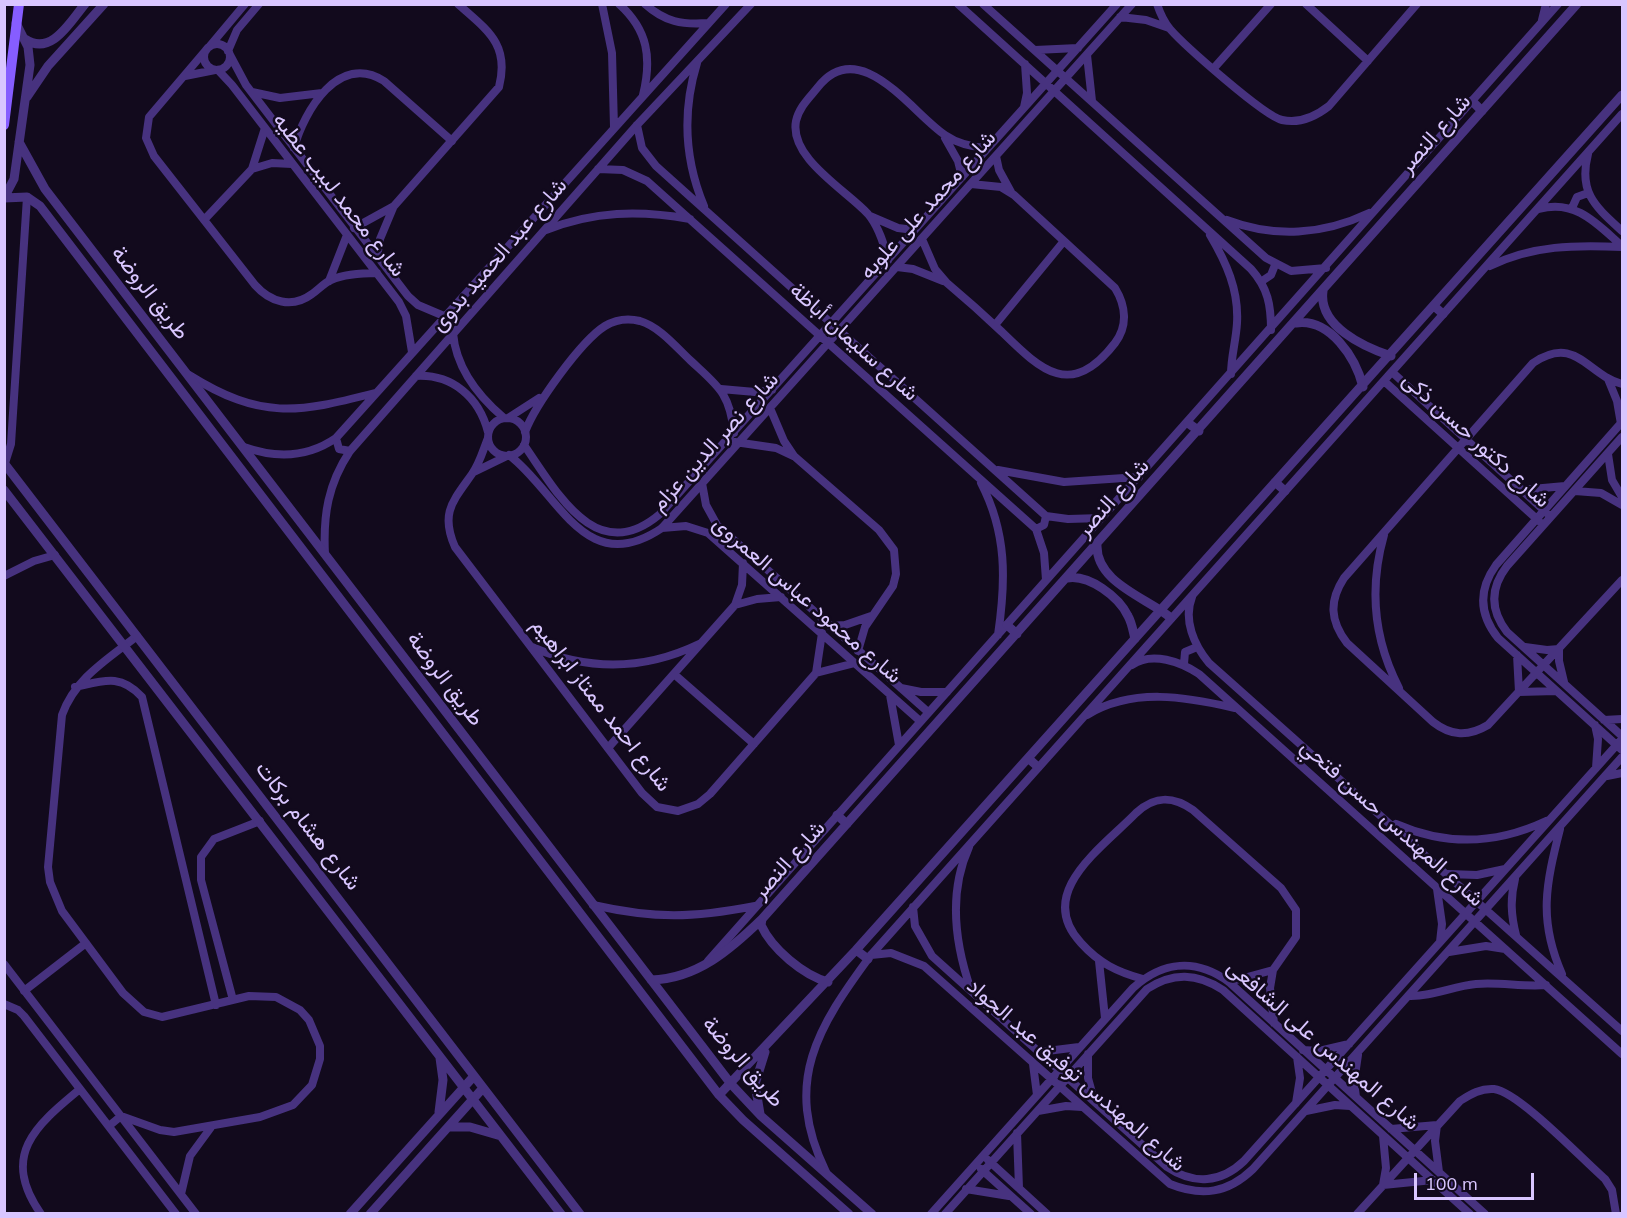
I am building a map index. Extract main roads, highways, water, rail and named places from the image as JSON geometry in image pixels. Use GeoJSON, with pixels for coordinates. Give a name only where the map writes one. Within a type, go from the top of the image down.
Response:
{"type":"FeatureCollection","features":[{"type":"Feature","properties":{"kind":"main road"},"geometry":{"type":"LineString","coordinates":[[4,125],[19,4]]}}]}
